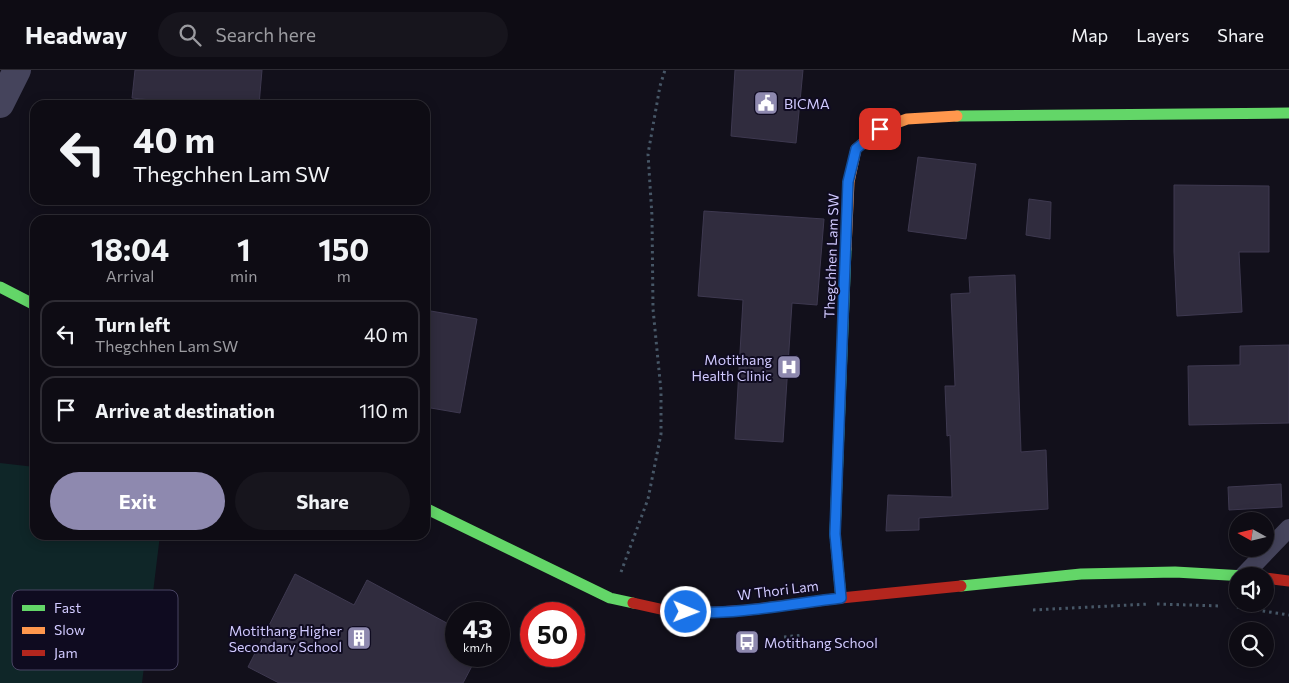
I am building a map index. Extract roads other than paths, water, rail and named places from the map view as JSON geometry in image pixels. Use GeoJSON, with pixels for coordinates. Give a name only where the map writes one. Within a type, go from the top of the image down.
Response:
{"type":"FeatureCollection","features":[{"type":"Feature","properties":{"kind":"main road","name":"Thegchhen Lam SW"},"geometry":{"type":"LineString","coordinates":[[841,598],[835,534],[848,182],[856,149],[880,129],[907,119],[957,116],[1289,112]]}},
{"type":"Feature","properties":{"kind":"main road"},"geometry":{"type":"LineString","coordinates":[[0,287],[30,302]]}},
{"type":"Feature","properties":{"kind":"main road","name":"W Thori Lam"},"geometry":{"type":"LineString","coordinates":[[430,511],[610,598],[669,611],[702,613],[749,610],[841,598],[1081,574],[1176,572],[1229,575]]}},
{"type":"Feature","properties":{"kind":"main road"},"geometry":{"type":"LineString","coordinates":[[1274,579],[1289,581]]}},
{"type":"Feature","properties":{"kind":"street"},"geometry":{"type":"LineString","coordinates":[[0,104],[17,70]]}},
{"type":"Feature","properties":{"kind":"lane"},"geometry":{"type":"LineString","coordinates":[[1252,567],[1289,528]]}},
{"type":"Feature","properties":{"kind":"place","name":"BICMA"},"geometry":{"type":"Point","coordinates":[766,103]}},
{"type":"Feature","properties":{"kind":"place","name":"Motithang Health Clinic"},"geometry":{"type":"Point","coordinates":[789,367]}},
{"type":"Feature","properties":{"kind":"place","name":"Motithang Higher Secondary School"},"geometry":{"type":"Point","coordinates":[359,638]}},
{"type":"Feature","properties":{"kind":"place","name":"Motithang School"},"geometry":{"type":"Point","coordinates":[747,642]}}]}
